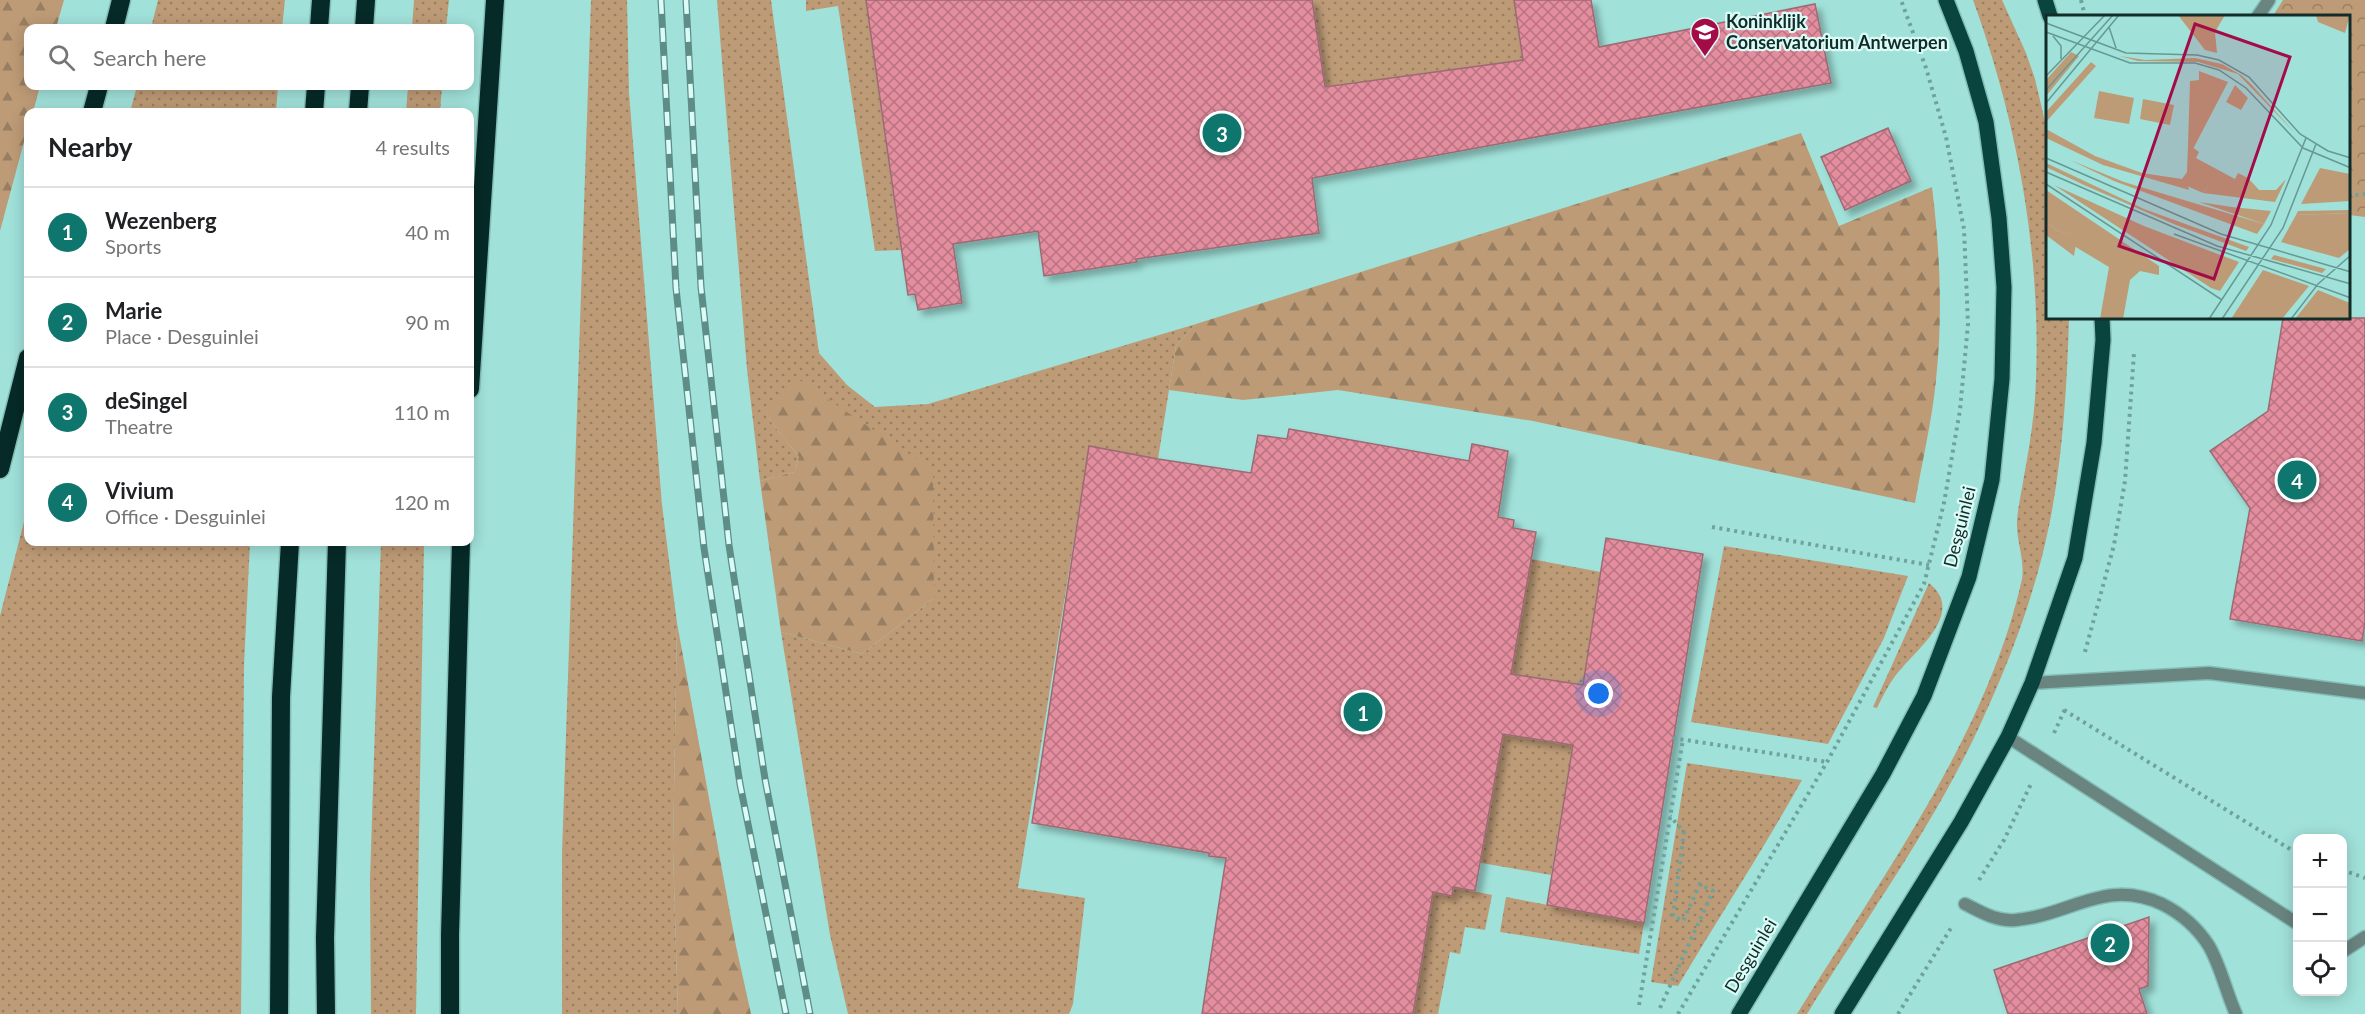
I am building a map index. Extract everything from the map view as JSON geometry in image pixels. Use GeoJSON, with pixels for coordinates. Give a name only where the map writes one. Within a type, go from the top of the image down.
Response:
{"type":"FeatureCollection","features":[{"type":"Feature","properties":{"kind":"highway"},"geometry":{"type":"LineString","coordinates":[[115,24],[121,0]]}},
{"type":"Feature","properties":{"kind":"highway"},"geometry":{"type":"LineString","coordinates":[[319,24],[321,0]]}},
{"type":"Feature","properties":{"kind":"highway"},"geometry":{"type":"LineString","coordinates":[[364,24],[366,0]]}},
{"type":"Feature","properties":{"kind":"highway"},"geometry":{"type":"LineString","coordinates":[[474,327],[495,0]]}},
{"type":"Feature","properties":{"kind":"highway"},"geometry":{"type":"LineString","coordinates":[[93,108],[98,90]]}},
{"type":"Feature","properties":{"kind":"highway"},"geometry":{"type":"LineString","coordinates":[[314,108],[316,90]]}},
{"type":"Feature","properties":{"kind":"highway"},"geometry":{"type":"LineString","coordinates":[[358,108],[360,90]]}},
{"type":"Feature","properties":{"kind":"highway"},"geometry":{"type":"LineString","coordinates":[[0,469],[24,374]]}},
{"type":"Feature","properties":{"kind":"highway"},"geometry":{"type":"LineString","coordinates":[[279,1014],[281,697],[290,546]]}},
{"type":"Feature","properties":{"kind":"highway"},"geometry":{"type":"LineString","coordinates":[[326,1014],[325,938],[337,546]]}},
{"type":"Feature","properties":{"kind":"highway"},"geometry":{"type":"LineString","coordinates":[[450,1014],[450,935],[461,546]]}},
{"type":"Feature","properties":{"kind":"main road","name":"Desguinlei"},"geometry":{"type":"LineString","coordinates":[[1739,1014],[1883,774],[1924,696],[1969,577],[1992,480],[2003,368],[2004,287],[1999,218],[1986,122],[1966,51],[1946,0]]}},
{"type":"Feature","properties":{"kind":"main road"},"geometry":{"type":"LineString","coordinates":[[2045,0],[2050,15]]}},
{"type":"Feature","properties":{"kind":"main road"},"geometry":{"type":"LineString","coordinates":[[1842,1014],[1961,822],[2008,737],[2032,683],[2075,558],[2094,443],[2103,340],[2102,320]]}},
{"type":"Feature","properties":{"kind":"lane"},"geometry":{"type":"LineString","coordinates":[[2259,15],[2269,0]]}},
{"type":"Feature","properties":{"kind":"lane"},"geometry":{"type":"LineString","coordinates":[[2032,683],[2209,673],[2365,693]]}},
{"type":"Feature","properties":{"kind":"lane"},"geometry":{"type":"LineString","coordinates":[[2008,737],[2293,921]]}},
{"type":"Feature","properties":{"kind":"lane"},"geometry":{"type":"LineString","coordinates":[[1965,904],[1994,918],[2016,921],[2110,895],[2135,894],[2150,899],[2179,914],[2199,932],[2220,969],[2236,1014]]}},
{"type":"Feature","properties":{"kind":"lane"},"geometry":{"type":"LineString","coordinates":[[2347,949],[2365,937]]}},
{"type":"Feature","properties":{"kind":"path"},"geometry":{"type":"LineString","coordinates":[[1678,1014],[1827,762],[1924,584],[1944,503],[1960,410],[1968,324],[1964,229],[1946,137],[1926,68],[1901,0]]}},
{"type":"Feature","properties":{"kind":"path"},"geometry":{"type":"LineString","coordinates":[[2081,0],[2085,15]]}},
{"type":"Feature","properties":{"kind":"path"},"geometry":{"type":"LineString","coordinates":[[2350,196],[2365,194]]}},
{"type":"Feature","properties":{"kind":"path"},"geometry":{"type":"LineString","coordinates":[[1712,527],[1929,565]]}},
{"type":"Feature","properties":{"kind":"path"},"geometry":{"type":"LineString","coordinates":[[2064,710],[2293,851]]}},
{"type":"Feature","properties":{"kind":"path"},"geometry":{"type":"LineString","coordinates":[[1673,738],[1827,762]]}},
{"type":"Feature","properties":{"kind":"path"},"geometry":{"type":"LineString","coordinates":[[1639,1005],[1683,739]]}},
{"type":"Feature","properties":{"kind":"path"},"geometry":{"type":"LineString","coordinates":[[1660,1008],[1713,891],[1700,884],[1683,921],[1673,916],[1684,832],[1670,816]]}},
{"type":"Feature","properties":{"kind":"path"},"geometry":{"type":"LineString","coordinates":[[2347,871],[2365,878]]}},
{"type":"Feature","properties":{"kind":"green space"},"geometry":{"type":"Polygon","coordinates":[[[0,0],[64,0],[57,24],[24,24],[24,90],[39,90],[34,108],[24,108],[24,142],[0,231],[0,0]]]}},
{"type":"Feature","properties":{"kind":"green space"},"geometry":{"type":"Polygon","coordinates":[[[158,0],[285,0],[282,24],[152,24],[158,0]]]}},
{"type":"Feature","properties":{"kind":"green space"},"geometry":{"type":"Polygon","coordinates":[[[414,0],[449,0],[446,24],[412,24],[414,0]]]}},
{"type":"Feature","properties":{"kind":"green space"},"geometry":{"type":"Polygon","coordinates":[[[591,0],[627,0],[629,93],[662,505],[677,623],[673,849],[678,1014],[562,1014],[562,853],[591,0]]]}},
{"type":"Feature","properties":{"kind":"green space"},"geometry":{"type":"Polygon","coordinates":[[[717,0],[771,0],[819,353],[847,385],[875,407],[928,404],[1196,324],[1176,346],[1158,459],[1089,447],[1018,888],[1085,898],[1073,1004],[1069,1014],[848,1014],[830,935],[781,632],[862,654],[934,598],[765,414],[799,457],[794,472],[760,481],[747,369],[717,0]]]}},
{"type":"Feature","properties":{"kind":"green space"},"geometry":{"type":"Polygon","coordinates":[[[806,0],[866,0],[901,250],[875,251],[838,6],[806,11],[806,0]]]}},
{"type":"Feature","properties":{"kind":"green space"},"geometry":{"type":"Polygon","coordinates":[[[1312,0],[1514,0],[1523,60],[1320,88],[1312,0]]]}},
{"type":"Feature","properties":{"kind":"green space"},"geometry":{"type":"Polygon","coordinates":[[[1973,0],[2002,0],[2026,53],[2046,126],[2046,320],[2069,320],[2064,420],[2050,521],[2038,570],[2014,644],[1995,691],[1946,792],[1807,1014],[1797,1014],[1928,805],[1957,750],[1984,694],[2006,637],[2022,579],[2017,521],[2035,392],[2037,332],[2034,283],[2030,235],[2014,139],[1989,46],[1973,0]]]}},
{"type":"Feature","properties":{"kind":"green space"},"geometry":{"type":"Polygon","coordinates":[[[2283,0],[2365,0],[2365,217],[2350,215],[2350,15],[2274,15],[2283,0]]]}},
{"type":"Feature","properties":{"kind":"green space"},"geometry":{"type":"Polygon","coordinates":[[[136,90],[278,90],[276,108],[131,108],[136,90]]]}},
{"type":"Feature","properties":{"kind":"green space"},"geometry":{"type":"Polygon","coordinates":[[[408,90],[442,90],[440,108],[406,108],[408,90]]]}},
{"type":"Feature","properties":{"kind":"green space"},"geometry":{"type":"Polygon","coordinates":[[[1801,133],[1839,226],[1932,187],[1940,283],[1938,356],[1932,411],[1915,503],[1533,421],[1338,390],[1243,400],[1169,390],[1176,346],[1196,324],[1801,133]]]}},
{"type":"Feature","properties":{"kind":"green space"},"geometry":{"type":"Polygon","coordinates":[[[795,377],[933,470],[934,598],[862,654],[781,632],[760,481],[794,472],[799,457],[765,414],[795,377]]]}},
{"type":"Feature","properties":{"kind":"green space"},"geometry":{"type":"Polygon","coordinates":[[[24,522],[24,546],[250,546],[244,665],[241,1014],[0,1014],[0,616],[24,522]]]}},
{"type":"Feature","properties":{"kind":"green space"},"geometry":{"type":"Polygon","coordinates":[[[381,546],[424,546],[416,1014],[371,1014],[370,880],[381,546]]]}},
{"type":"Feature","properties":{"kind":"green space"},"geometry":{"type":"Polygon","coordinates":[[[1724,546],[1908,576],[1884,638],[1828,744],[1691,722],[1724,546]]]}},
{"type":"Feature","properties":{"kind":"green space"},"geometry":{"type":"Polygon","coordinates":[[[1509,555],[1601,572],[1583,685],[1567,682],[1565,698],[1490,686],[1509,555]]]}},
{"type":"Feature","properties":{"kind":"green space"},"geometry":{"type":"Polygon","coordinates":[[[1929,583],[1939,594],[1942,605],[1941,616],[1929,638],[1894,677],[1877,708],[1873,707],[1929,583]]]}},
{"type":"Feature","properties":{"kind":"green space"},"geometry":{"type":"Polygon","coordinates":[[[677,623],[736,946],[751,1014],[678,1014],[673,849],[677,623]]]}},
{"type":"Feature","properties":{"kind":"green space"},"geometry":{"type":"Polygon","coordinates":[[[1482,730],[1573,745],[1551,875],[1459,859],[1482,730]]]}},
{"type":"Feature","properties":{"kind":"green space"},"geometry":{"type":"Polygon","coordinates":[[[1687,763],[1802,780],[1678,986],[1651,982],[1687,763]]]}},
{"type":"Feature","properties":{"kind":"green space"},"geometry":{"type":"Polygon","coordinates":[[[1453,887],[1492,895],[1485,930],[1465,927],[1460,954],[1450,952],[1438,1014],[1413,1014],[1433,892],[1451,895],[1453,887]]]}},
{"type":"Feature","properties":{"kind":"green space"},"geometry":{"type":"Polygon","coordinates":[[[1506,897],[1644,923],[1639,954],[1500,932],[1506,897]]]}},
{"type":"Feature","properties":{"kind":"building"},"geometry":{"type":"Polygon","coordinates":[[[866,0],[1312,0],[1325,87],[1523,60],[1514,0],[1591,0],[1599,47],[1815,4],[1831,83],[1312,178],[1319,233],[1136,259],[1137,262],[1044,276],[1038,231],[953,244],[962,303],[918,310],[915,294],[908,295],[866,0]]]}},
{"type":"Feature","properties":{"kind":"building"},"geometry":{"type":"Polygon","coordinates":[[[1888,128],[1911,181],[1845,210],[1821,157],[1888,128]]]}},
{"type":"Feature","properties":{"kind":"building"},"geometry":{"type":"Polygon","coordinates":[[[2365,318],[2365,622],[2362,641],[2230,619],[2250,508],[2210,451],[2268,411],[2283,320],[2365,318]]]}},
{"type":"Feature","properties":{"kind":"building"},"geometry":{"type":"Polygon","coordinates":[[[1289,429],[1469,461],[1472,444],[1508,451],[1498,517],[1514,520],[1513,528],[1536,532],[1511,674],[1583,685],[1606,538],[1703,554],[1644,923],[1547,905],[1573,745],[1503,734],[1475,891],[1453,887],[1452,896],[1433,892],[1413,1014],[1202,1014],[1226,858],[1209,856],[1209,853],[1032,823],[1089,446],[1251,473],[1258,435],[1287,439],[1289,429]]]}},
{"type":"Feature","properties":{"kind":"building"},"geometry":{"type":"Polygon","coordinates":[[[2149,917],[2148,986],[2139,989],[2147,1014],[2008,1014],[1994,970],[2149,917]]]}},
{"type":"Feature","properties":{"kind":"railway"},"geometry":{"type":"LineString","coordinates":[[661,0],[676,288],[704,548],[740,784],[786,1014]]}},
{"type":"Feature","properties":{"kind":"railway"},"geometry":{"type":"LineString","coordinates":[[686,0],[701,287],[729,545],[765,779],[810,1014]]}},
{"type":"Feature","properties":{"kind":"place","name":"Koninklijk Conservatorium Antwerpen"},"geometry":{"type":"Point","coordinates":[1705,58]}},
{"type":"Feature","properties":{"kind":"place","name":"deSingel"},"geometry":{"type":"Point","coordinates":[1222,133]}},
{"type":"Feature","properties":{"kind":"place","name":"Vivium"},"geometry":{"type":"Point","coordinates":[2297,480]}},
{"type":"Feature","properties":{"kind":"place","name":"Wezenberg"},"geometry":{"type":"Point","coordinates":[1363,712]}},
{"type":"Feature","properties":{"kind":"place","name":"Marie"},"geometry":{"type":"Point","coordinates":[2110,943]}}]}
